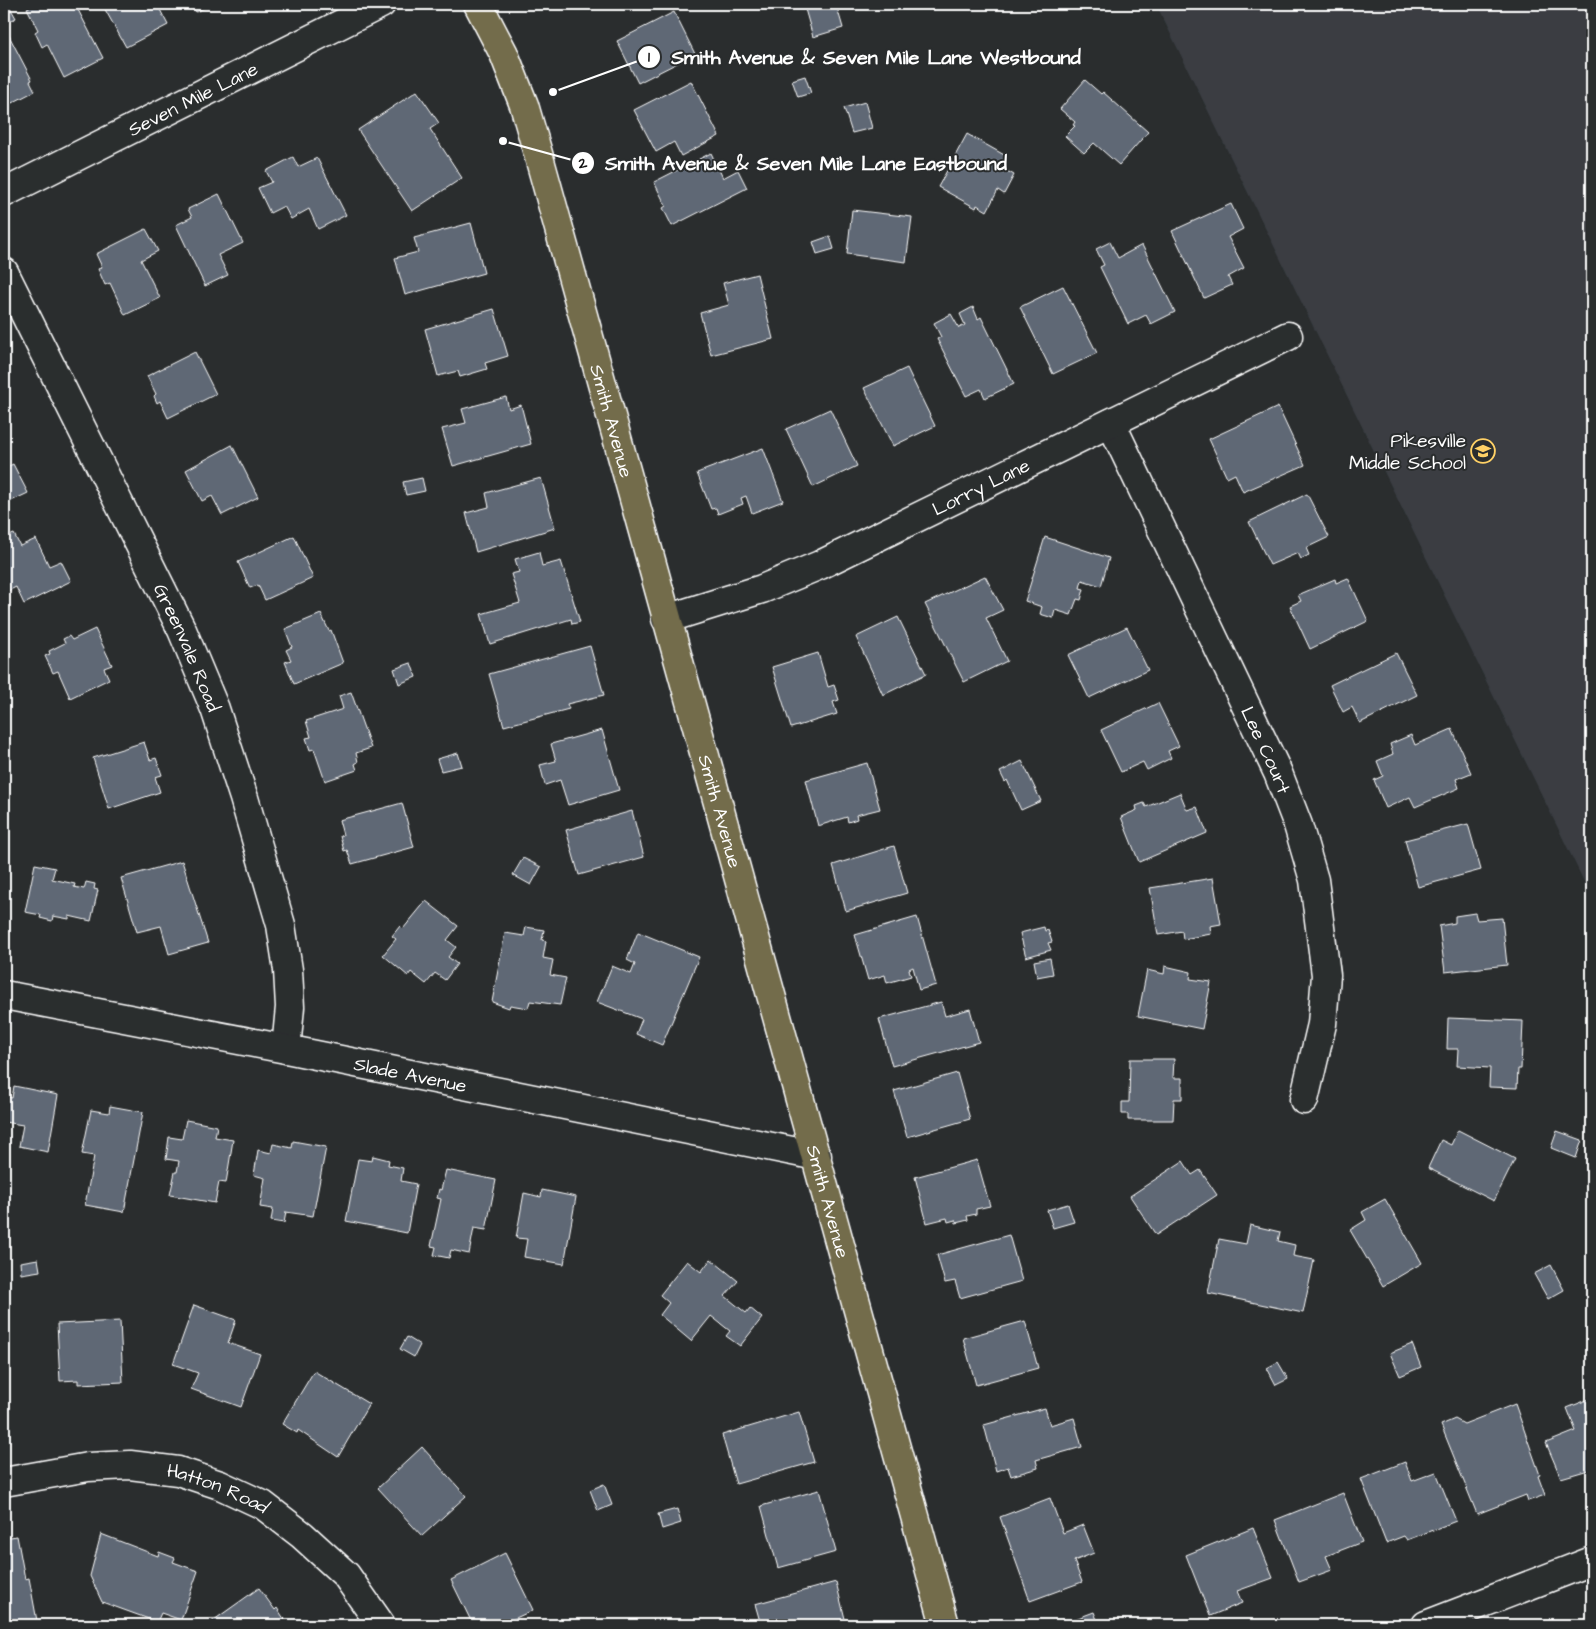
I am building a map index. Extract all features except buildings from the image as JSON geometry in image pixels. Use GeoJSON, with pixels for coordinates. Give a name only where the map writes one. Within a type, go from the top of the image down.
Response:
{"type":"FeatureCollection","features":[{"type":"Feature","properties":{"kind":"main road","name":"Smith Avenue"},"geometry":{"type":"LineString","coordinates":[[478,4],[504,54],[524,106],[549,192],[666,619],[817,1156],[945,1625]]}},
{"type":"Feature","properties":{"kind":"street","name":"Seven Mile Lane"},"geometry":{"type":"LineString","coordinates":[[4,193],[380,4]]}},
{"type":"Feature","properties":{"kind":"street","name":"Greenvale Road"},"geometry":{"type":"LineString","coordinates":[[4,272],[182,630],[215,708],[244,798],[281,925],[288,970],[290,1006],[286,1049]]}},
{"type":"Feature","properties":{"kind":"street","name":"Lorry Lane"},"geometry":{"type":"LineString","coordinates":[[666,619],[762,589],[820,565],[1288,336]]}},
{"type":"Feature","properties":{"kind":"street","name":"Lee Court"},"geometry":{"type":"LineString","coordinates":[[1111,424],[1278,773],[1298,824],[1314,880],[1326,975],[1322,1024],[1304,1100]]}},
{"type":"Feature","properties":{"kind":"street","name":"Slade Avenue"},"geometry":{"type":"LineString","coordinates":[[4,995],[286,1049],[817,1156]]}},
{"type":"Feature","properties":{"kind":"street","name":"Hatton Road"},"geometry":{"type":"LineString","coordinates":[[4,1482],[88,1467],[130,1465],[178,1471],[220,1485],[264,1505],[302,1535],[346,1575],[381,1625]]}},
{"type":"Feature","properties":{"kind":"street"},"geometry":{"type":"LineString","coordinates":[[1426,1625],[1592,1561]]}},
{"type":"Feature","properties":{"kind":"shaded area","name":"Pikesville Middle School"},"geometry":{"type":"Polygon","coordinates":[[[1156,4],[1592,4],[1592,898],[1156,4]]]}},
{"type":"Feature","properties":{"kind":"place","name":"Smith Avenue & Seven Mile Lane Westbound"},"geometry":{"type":"Point","coordinates":[553,92]}},
{"type":"Feature","properties":{"kind":"place","name":"Smith Avenue & Seven Mile Lane Eastbound"},"geometry":{"type":"Point","coordinates":[503,141]}},
{"type":"Feature","properties":{"kind":"place","name":"Pikesville Middle School"},"geometry":{"type":"Point","coordinates":[1483,451]}}]}
